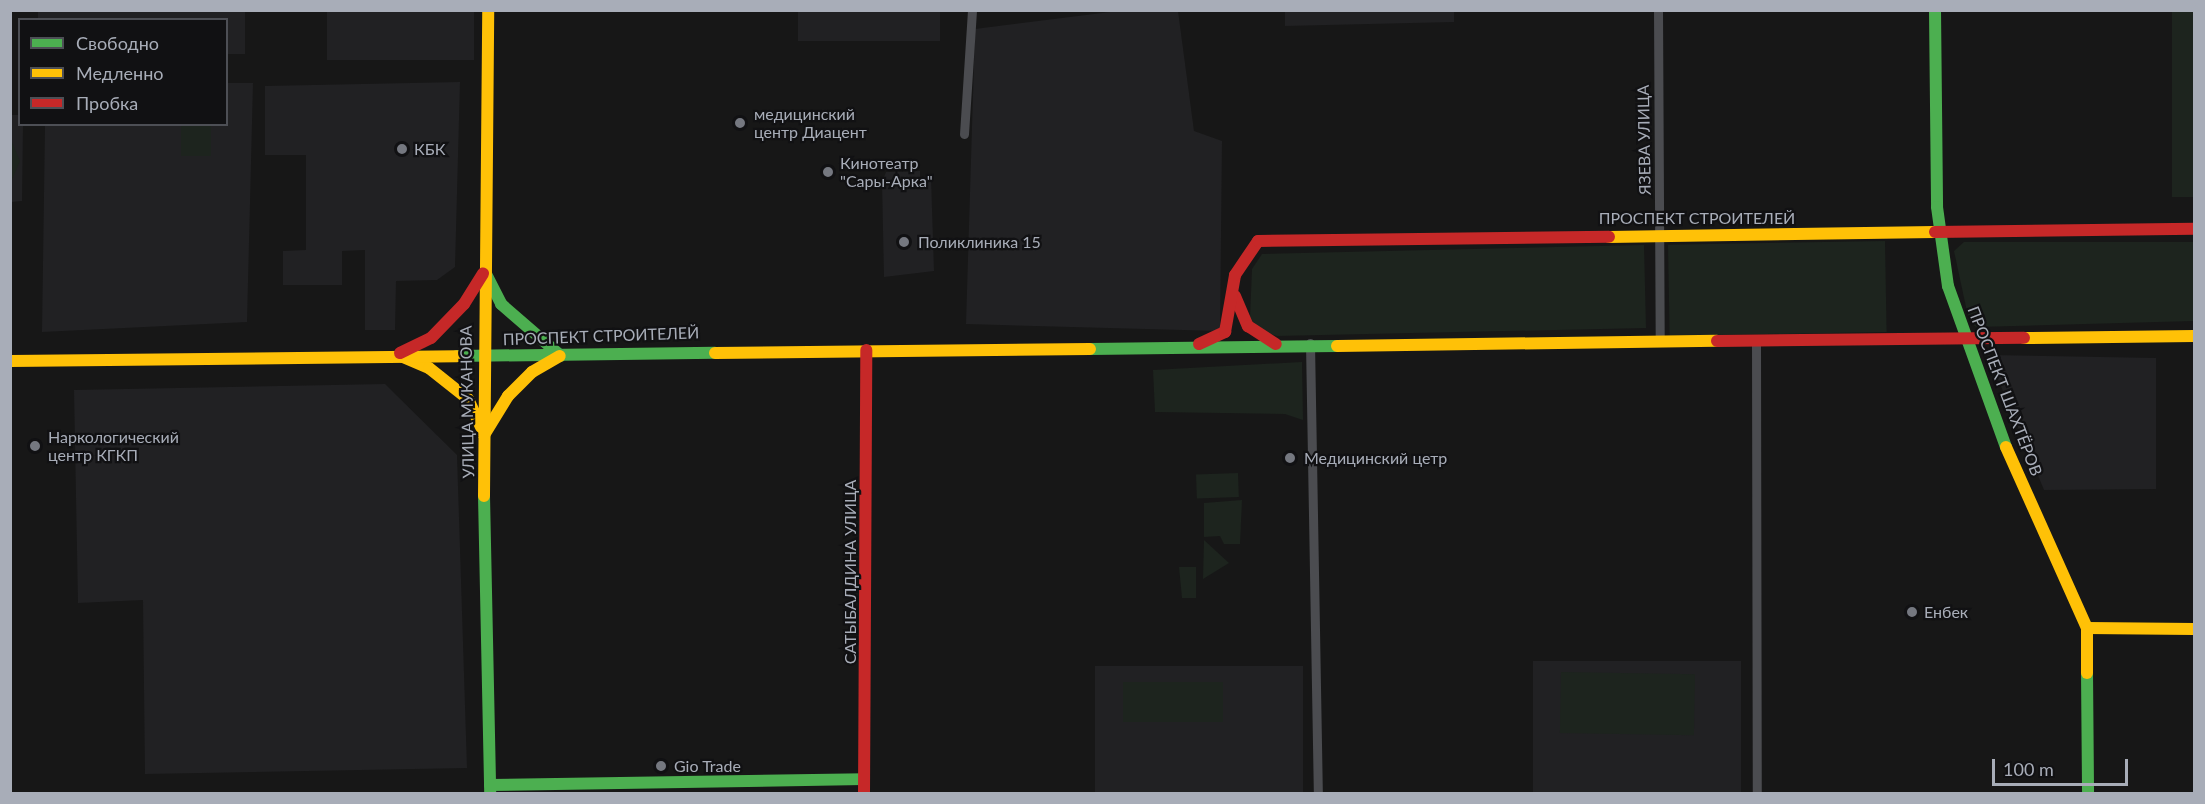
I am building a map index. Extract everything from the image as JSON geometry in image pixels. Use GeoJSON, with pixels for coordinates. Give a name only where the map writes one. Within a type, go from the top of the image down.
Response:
{"type":"FeatureCollection","features":[{"type":"Feature","properties":{"kind":"main road","name":"УЛИЦА МУКАНОВА"},"geometry":{"type":"LineString","coordinates":[[488,10],[481,356],[490,789]]}},
{"type":"Feature","properties":{"kind":"main road","name":"ПРОСПЕКТ ШАХТЁРОВ"},"geometry":{"type":"LineString","coordinates":[[1935,10],[1939,233],[1964,338],[2086,628],[2088,794]]}},
{"type":"Feature","properties":{"kind":"main road","name":"ПРОСПЕКТ СТРОИТЕЛЕЙ"},"geometry":{"type":"LineString","coordinates":[[1192,347],[1225,332],[1239,266],[1258,242],[1659,234],[2194,229]]}},
{"type":"Feature","properties":{"kind":"main road"},"geometry":{"type":"LineString","coordinates":[[397,354],[431,338],[464,304],[484,272]]}},
{"type":"Feature","properties":{"kind":"main road"},"geometry":{"type":"LineString","coordinates":[[484,272],[501,304],[561,356],[532,372],[508,396],[484,435]]}},
{"type":"Feature","properties":{"kind":"main road"},"geometry":{"type":"LineString","coordinates":[[1234,292],[1248,326],[1277,345]]}},
{"type":"Feature","properties":{"kind":"main road","name":"ПРОСПЕКТ СТРОИТЕЛЕЙ"},"geometry":{"type":"LineString","coordinates":[[10,361],[397,354],[561,356],[650,350],[866,350],[1192,347],[1310,343],[2194,336]]}},
{"type":"Feature","properties":{"kind":"main road","name":"САТЫБАЛДИНА УЛИЦА"},"geometry":{"type":"LineString","coordinates":[[864,794],[866,350]]}},
{"type":"Feature","properties":{"kind":"main road"},"geometry":{"type":"LineString","coordinates":[[397,354],[429,368],[468,399],[484,435]]}},
{"type":"Feature","properties":{"kind":"main road"},"geometry":{"type":"LineString","coordinates":[[2086,628],[2194,629]]}},
{"type":"Feature","properties":{"kind":"main road"},"geometry":{"type":"LineString","coordinates":[[490,789],[864,779]]}},
{"type":"Feature","properties":{"kind":"street"},"geometry":{"type":"LineString","coordinates":[[964,134],[972,10]]}},
{"type":"Feature","properties":{"kind":"street","name":"ЯЗЕВА УЛИЦА"},"geometry":{"type":"LineString","coordinates":[[1658,10],[1660,342]]}},
{"type":"Feature","properties":{"kind":"street"},"geometry":{"type":"LineString","coordinates":[[1756,341],[1757,794]]}},
{"type":"Feature","properties":{"kind":"street"},"geometry":{"type":"LineString","coordinates":[[1310,343],[1318,794]]}},
{"type":"Feature","properties":{"kind":"shaded area"},"geometry":{"type":"Polygon","coordinates":[[[38,11],[245,11],[245,54],[228,54],[228,18],[38,18],[38,11]]]}},
{"type":"Feature","properties":{"kind":"shaded area"},"geometry":{"type":"Polygon","coordinates":[[[327,11],[474,11],[474,60],[327,60],[327,11]]]}},
{"type":"Feature","properties":{"kind":"shaded area"},"geometry":{"type":"Polygon","coordinates":[[[798,11],[940,11],[940,41],[798,41],[798,11]]]}},
{"type":"Feature","properties":{"kind":"shaded area"},"geometry":{"type":"Polygon","coordinates":[[[1118,11],[1178,11],[1194,131],[1222,141],[1220,331],[966,324],[975,29],[1118,11]]]}},
{"type":"Feature","properties":{"kind":"shaded area"},"geometry":{"type":"Polygon","coordinates":[[[1285,11],[1454,11],[1454,22],[1285,26],[1285,11]]]}},
{"type":"Feature","properties":{"kind":"shaded area"},"geometry":{"type":"Polygon","coordinates":[[[2172,11],[2194,11],[2194,197],[2172,197],[2172,11]]]}},
{"type":"Feature","properties":{"kind":"shaded area"},"geometry":{"type":"Polygon","coordinates":[[[460,82],[455,267],[437,280],[396,281],[395,330],[365,330],[365,250],[342,251],[342,285],[283,285],[283,251],[306,250],[306,155],[265,155],[265,86],[460,82]]]}},
{"type":"Feature","properties":{"kind":"shaded area"},"geometry":{"type":"Polygon","coordinates":[[[228,83],[253,83],[247,322],[42,332],[45,126],[228,126],[228,83]]]}},
{"type":"Feature","properties":{"kind":"shaded area"},"geometry":{"type":"Polygon","coordinates":[[[10,115],[18,115],[18,126],[23,126],[22,201],[11,202],[10,115]]]}},
{"type":"Feature","properties":{"kind":"shaded area"},"geometry":{"type":"Polygon","coordinates":[[[181,126],[211,126],[211,156],[181,156],[181,126]]]}},
{"type":"Feature","properties":{"kind":"shaded area"},"geometry":{"type":"Polygon","coordinates":[[[11,140],[20,161],[11,182],[11,140]]]}},
{"type":"Feature","properties":{"kind":"shaded area"},"geometry":{"type":"Polygon","coordinates":[[[920,171],[920,177],[931,177],[934,271],[884,277],[882,182],[886,172],[920,171]]]}},
{"type":"Feature","properties":{"kind":"shaded area"},"geometry":{"type":"Polygon","coordinates":[[[1885,241],[1887,332],[1670,336],[1668,245],[1885,241]]]}},
{"type":"Feature","properties":{"kind":"shaded area"},"geometry":{"type":"Polygon","coordinates":[[[1964,242],[2194,242],[2194,321],[1976,327],[1969,321],[1954,251],[1964,242]]]}},
{"type":"Feature","properties":{"kind":"shaded area"},"geometry":{"type":"Polygon","coordinates":[[[1644,245],[1646,328],[1277,336],[1260,331],[1250,318],[1252,269],[1262,254],[1644,245]]]}},
{"type":"Feature","properties":{"kind":"shaded area"},"geometry":{"type":"Polygon","coordinates":[[[1988,355],[2156,358],[2156,489],[2044,490],[1988,355]]]}},
{"type":"Feature","properties":{"kind":"shaded area"},"geometry":{"type":"Polygon","coordinates":[[[1302,362],[1303,420],[1285,414],[1155,412],[1153,370],[1302,362]]]}},
{"type":"Feature","properties":{"kind":"shaded area"},"geometry":{"type":"Polygon","coordinates":[[[385,384],[457,455],[467,768],[145,774],[143,600],[78,603],[74,390],[385,384]]]}},
{"type":"Feature","properties":{"kind":"shaded area"},"geometry":{"type":"Polygon","coordinates":[[[1238,473],[1239,497],[1197,498],[1196,474],[1238,473]]]}},
{"type":"Feature","properties":{"kind":"shaded area"},"geometry":{"type":"Polygon","coordinates":[[[1242,500],[1240,544],[1224,544],[1220,536],[1204,537],[1204,503],[1242,500]]]}},
{"type":"Feature","properties":{"kind":"shaded area"},"geometry":{"type":"Polygon","coordinates":[[[1204,540],[1229,563],[1203,579],[1204,540]]]}},
{"type":"Feature","properties":{"kind":"shaded area"},"geometry":{"type":"Polygon","coordinates":[[[1179,567],[1196,567],[1196,598],[1182,598],[1179,567]]]}},
{"type":"Feature","properties":{"kind":"shaded area"},"geometry":{"type":"Polygon","coordinates":[[[1533,661],[1741,661],[1741,793],[1533,793],[1533,661]]]}},
{"type":"Feature","properties":{"kind":"shaded area"},"geometry":{"type":"Polygon","coordinates":[[[1095,666],[1303,666],[1303,793],[1095,793],[1095,666]]]}},
{"type":"Feature","properties":{"kind":"shaded area"},"geometry":{"type":"Polygon","coordinates":[[[1561,672],[1695,674],[1694,735],[1560,733],[1561,672]]]}},
{"type":"Feature","properties":{"kind":"shaded area"},"geometry":{"type":"Polygon","coordinates":[[[1123,682],[1223,682],[1223,722],[1123,722],[1123,682]]]}},
{"type":"Feature","properties":{"kind":"traffic: fast"},"geometry":{"type":"LineString","coordinates":[[1935,10],[1937,207],[1948,286],[2006,447]]}},
{"type":"Feature","properties":{"kind":"traffic: fast"},"geometry":{"type":"LineString","coordinates":[[486,274],[501,304],[561,356]]}},
{"type":"Feature","properties":{"kind":"traffic: fast"},"geometry":{"type":"LineString","coordinates":[[1090,349],[1337,346]]}},
{"type":"Feature","properties":{"kind":"traffic: fast"},"geometry":{"type":"LineString","coordinates":[[457,356],[715,353]]}},
{"type":"Feature","properties":{"kind":"traffic: fast"},"geometry":{"type":"LineString","coordinates":[[484,496],[490,794]]}},
{"type":"Feature","properties":{"kind":"traffic: fast"},"geometry":{"type":"LineString","coordinates":[[2087,673],[2088,794]]}},
{"type":"Feature","properties":{"kind":"traffic: fast"},"geometry":{"type":"LineString","coordinates":[[490,785],[864,779]]}},
{"type":"Feature","properties":{"kind":"traffic: slow"},"geometry":{"type":"LineString","coordinates":[[484,496],[488,10]]}},
{"type":"Feature","properties":{"kind":"traffic: slow"},"geometry":{"type":"LineString","coordinates":[[1609,237],[1935,232]]}},
{"type":"Feature","properties":{"kind":"traffic: slow"},"geometry":{"type":"LineString","coordinates":[[2024,338],[2194,336]]}},
{"type":"Feature","properties":{"kind":"traffic: slow"},"geometry":{"type":"LineString","coordinates":[[1337,346],[1717,341]]}},
{"type":"Feature","properties":{"kind":"traffic: slow"},"geometry":{"type":"LineString","coordinates":[[715,353],[1090,349]]}},
{"type":"Feature","properties":{"kind":"traffic: slow"},"geometry":{"type":"LineString","coordinates":[[10,361],[457,356]]}},
{"type":"Feature","properties":{"kind":"traffic: slow"},"geometry":{"type":"LineString","coordinates":[[484,435],[508,396],[532,372],[560,356]]}},
{"type":"Feature","properties":{"kind":"traffic: slow"},"geometry":{"type":"LineString","coordinates":[[403,357],[429,368],[468,399],[481,427]]}},
{"type":"Feature","properties":{"kind":"traffic: slow"},"geometry":{"type":"LineString","coordinates":[[2006,447],[2087,628],[2087,673]]}},
{"type":"Feature","properties":{"kind":"traffic: slow"},"geometry":{"type":"LineString","coordinates":[[2087,628],[2194,629]]}},
{"type":"Feature","properties":{"kind":"traffic: jam"},"geometry":{"type":"LineString","coordinates":[[1935,232],[2194,229]]}},
{"type":"Feature","properties":{"kind":"traffic: jam"},"geometry":{"type":"LineString","coordinates":[[1199,344],[1225,332],[1235,275],[1258,241],[1609,237]]}},
{"type":"Feature","properties":{"kind":"traffic: jam"},"geometry":{"type":"LineString","coordinates":[[400,353],[431,338],[464,304],[483,273]]}},
{"type":"Feature","properties":{"kind":"traffic: jam"},"geometry":{"type":"LineString","coordinates":[[1235,296],[1248,326],[1276,344]]}},
{"type":"Feature","properties":{"kind":"traffic: jam"},"geometry":{"type":"LineString","coordinates":[[1717,341],[2024,338]]}},
{"type":"Feature","properties":{"kind":"traffic: jam"},"geometry":{"type":"LineString","coordinates":[[864,794],[866,350]]}},
{"type":"Feature","properties":{"kind":"place","name":"медицинский центр Диацент"},"geometry":{"type":"Point","coordinates":[740,123]}},
{"type":"Feature","properties":{"kind":"place","name":"КБК"},"geometry":{"type":"Point","coordinates":[402,149]}},
{"type":"Feature","properties":{"kind":"place","name":"Кинотеатр \"Сары-Арка\""},"geometry":{"type":"Point","coordinates":[828,172]}},
{"type":"Feature","properties":{"kind":"place","name":"Поликлиника 15"},"geometry":{"type":"Point","coordinates":[904,242]}},
{"type":"Feature","properties":{"kind":"place","name":"Наркологический центр КГКП"},"geometry":{"type":"Point","coordinates":[35,446]}},
{"type":"Feature","properties":{"kind":"place","name":"Медицинский цетр"},"geometry":{"type":"Point","coordinates":[1290,458]}},
{"type":"Feature","properties":{"kind":"place","name":"Енбек"},"geometry":{"type":"Point","coordinates":[1912,612]}},
{"type":"Feature","properties":{"kind":"place","name":"Gio Trade"},"geometry":{"type":"Point","coordinates":[661,766]}}]}
